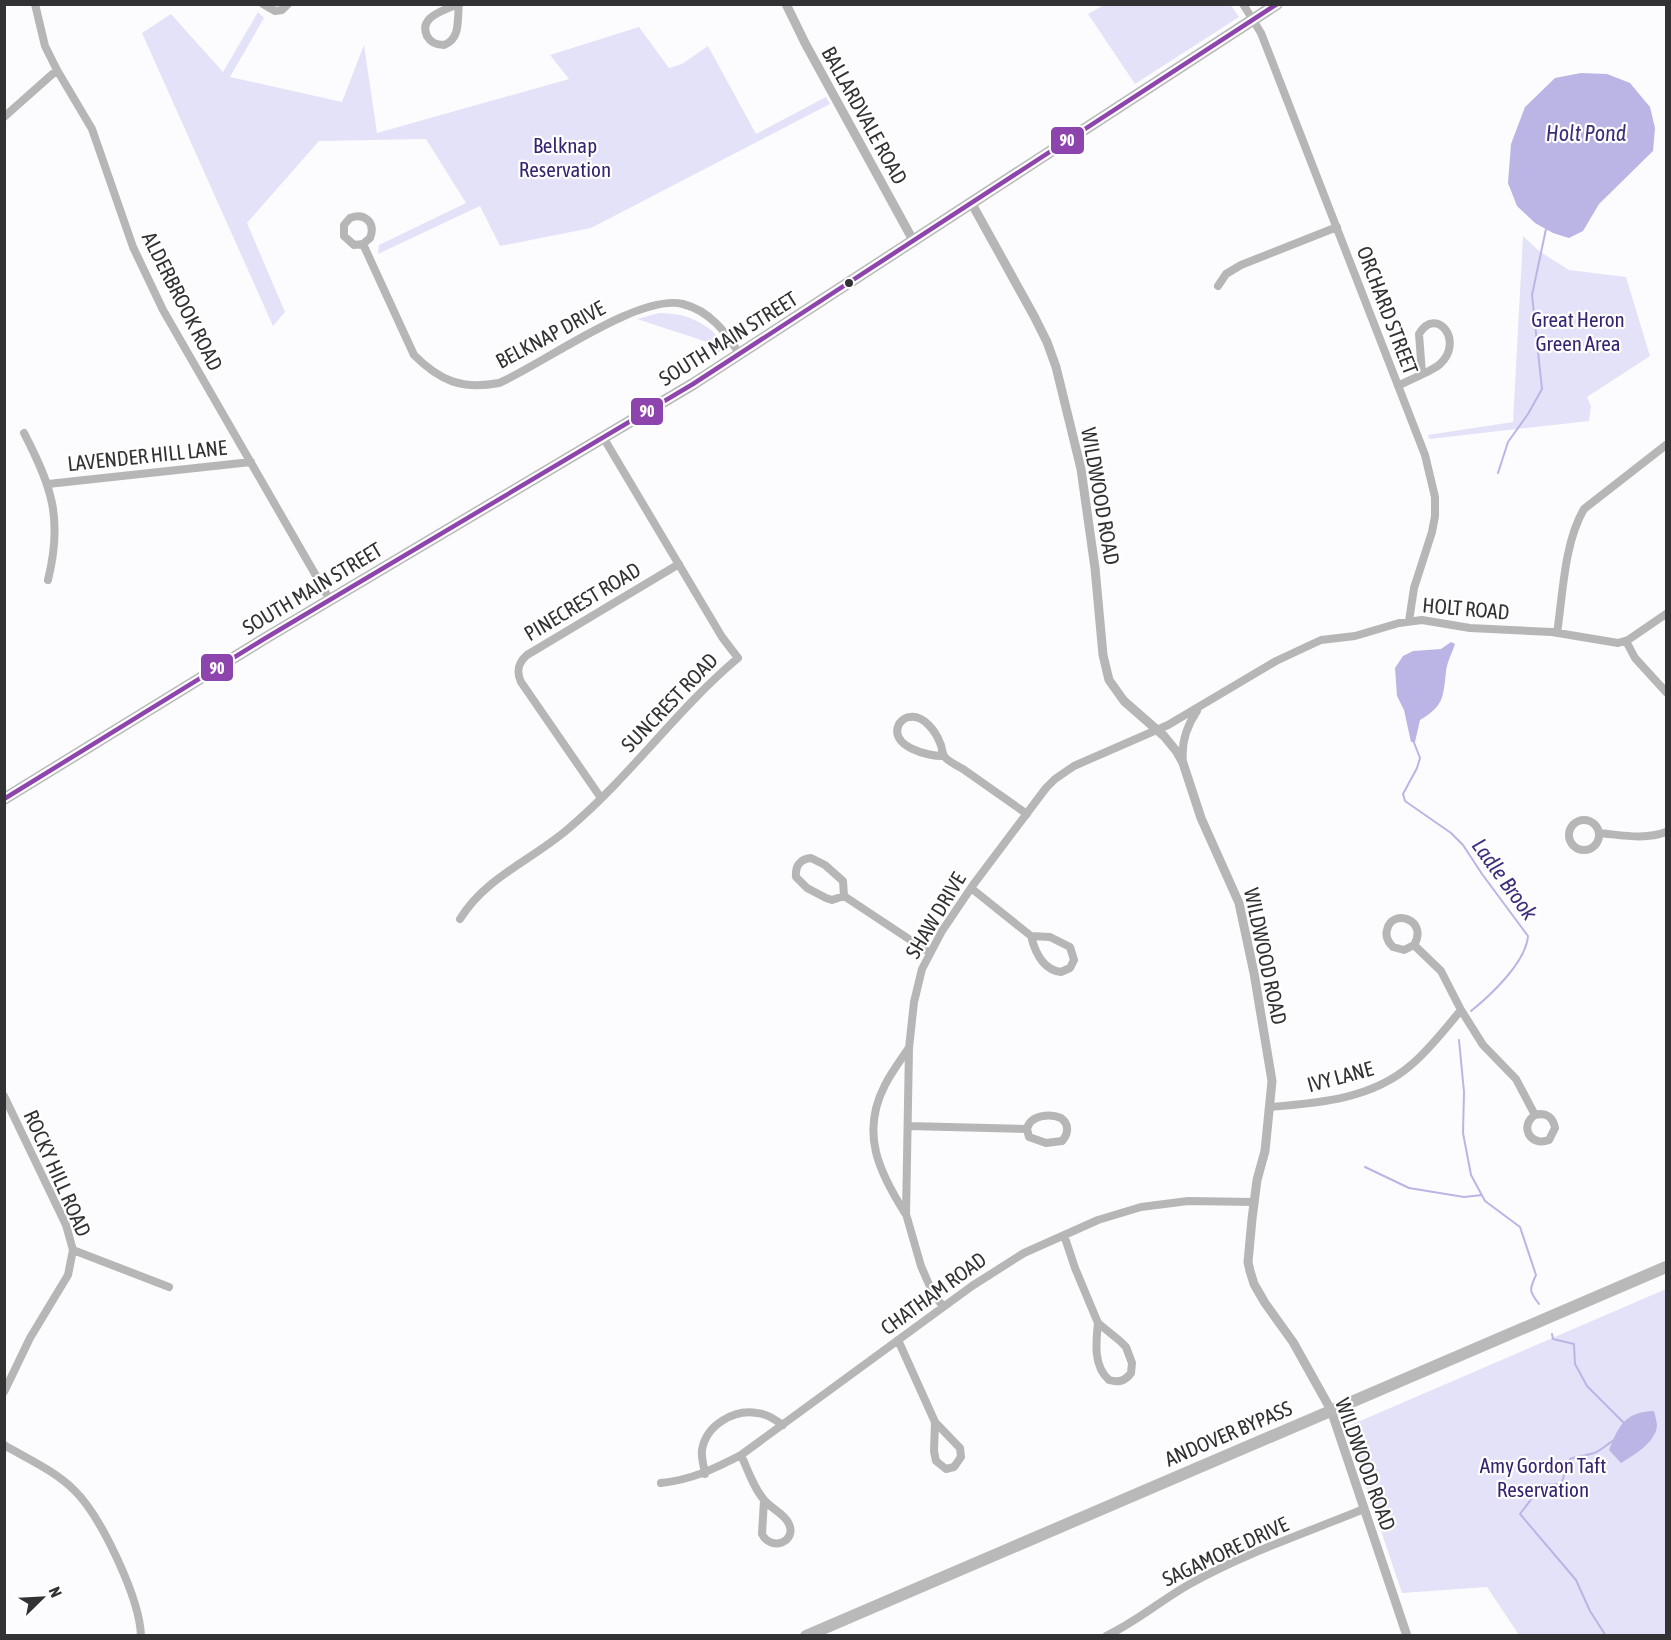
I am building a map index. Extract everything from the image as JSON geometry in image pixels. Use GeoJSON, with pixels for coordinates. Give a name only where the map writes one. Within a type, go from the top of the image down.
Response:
{"type":"FeatureCollection","features":[{"type":"Feature","properties":{"kind":"main road","name":"SOUTH MAIN STREET"},"geometry":{"type":"LineString","coordinates":[[4,800],[330,600],[740,355],[1277,4]]}},
{"type":"Feature","properties":{"kind":"main road","name":"ANDOVER BYPASS"},"geometry":{"type":"LineString","coordinates":[[806,1635],[1666,1267]]}},
{"type":"Feature","properties":{"kind":"street","name":"ALDERBROOK ROAD"},"geometry":{"type":"LineString","coordinates":[[35,4],[43,38],[57,70],[92,129],[133,247],[155,293],[330,600]]}},
{"type":"Feature","properties":{"kind":"street"},"geometry":{"type":"LineString","coordinates":[[263,4],[275,11],[282,10],[288,4]]}},
{"type":"Feature","properties":{"kind":"street"},"geometry":{"type":"LineString","coordinates":[[458,4],[457,31],[454,38],[444,45],[433,43],[426,30],[429,19],[458,4]]}},
{"type":"Feature","properties":{"kind":"street","name":"BALLARDVALE ROAD"},"geometry":{"type":"LineString","coordinates":[[786,4],[914,242]]}},
{"type":"Feature","properties":{"kind":"street","name":"ORCHARD STREET"},"geometry":{"type":"LineString","coordinates":[[1243,4],[1261,33],[1425,455],[1435,497],[1432,532],[1414,588],[1409,621]]}},
{"type":"Feature","properties":{"kind":"street"},"geometry":{"type":"LineString","coordinates":[[4,117],[57,70]]}},
{"type":"Feature","properties":{"kind":"street","name":"WILDWOOD ROAD"},"geometry":{"type":"LineString","coordinates":[[972,204],[1041,329],[1051,352],[1063,392],[1081,469],[1095,568],[1103,655],[1109,680],[1124,701],[1172,744],[1183,763],[1201,818],[1231,882],[1242,915],[1272,1081],[1265,1151],[1257,1180],[1248,1262],[1254,1284],[1293,1342],[1331,1410],[1407,1635]]}},
{"type":"Feature","properties":{"kind":"street"},"geometry":{"type":"LineString","coordinates":[[1218,286],[1228,272],[1241,265],[1337,227]]}},
{"type":"Feature","properties":{"kind":"street","name":"BELKNAP DRIVE"},"geometry":{"type":"LineString","coordinates":[[363,244],[414,355],[426,367],[454,383],[484,386],[499,383],[632,311],[663,303],[682,304],[703,313],[723,330],[740,355]]}},
{"type":"Feature","properties":{"kind":"street"},"geometry":{"type":"LineString","coordinates":[[1398,386],[1422,373],[1442,362],[1450,344],[1449,334],[1437,324],[1426,326],[1419,334],[1418,345],[1422,373]]}},
{"type":"Feature","properties":{"kind":"street","name":"LAVENDER HILL LANE"},"geometry":{"type":"LineString","coordinates":[[24,433],[48,484],[54,508],[55,537],[48,580]]}},
{"type":"Feature","properties":{"kind":"street","name":"SUNCREST ROAD"},"geometry":{"type":"LineString","coordinates":[[460,919],[467,908],[496,878],[568,830],[706,686],[738,658],[722,637],[603,437]]}},
{"type":"Feature","properties":{"kind":"street"},"geometry":{"type":"LineString","coordinates":[[1557,633],[1572,536],[1584,509],[1666,446]]}},
{"type":"Feature","properties":{"kind":"street","name":"LAVENDER HILL LANE"},"geometry":{"type":"LineString","coordinates":[[48,484],[251,462]]}},
{"type":"Feature","properties":{"kind":"street","name":"PINECREST ROAD"},"geometry":{"type":"LineString","coordinates":[[601,798],[521,682],[518,667],[527,655],[679,564]]}},
{"type":"Feature","properties":{"kind":"street"},"geometry":{"type":"LineString","coordinates":[[1666,614],[1626,641],[1635,658],[1666,692]]}},
{"type":"Feature","properties":{"kind":"street","name":"HOLT ROAD"},"geometry":{"type":"LineString","coordinates":[[1157,730],[1276,661],[1312,643],[1369,633],[1409,621],[1422,620],[1470,628],[1557,633],[1618,643],[1626,641]]}},
{"type":"Feature","properties":{"kind":"street","name":"HOLT ROAD"},"geometry":{"type":"LineString","coordinates":[[1183,763],[1182,751],[1186,731],[1192,717],[1201,706]]}},
{"type":"Feature","properties":{"kind":"street"},"geometry":{"type":"LineString","coordinates":[[944,756],[938,738],[927,724],[915,717],[902,721],[898,734],[903,742],[921,754],[944,756],[1027,814]]}},
{"type":"Feature","properties":{"kind":"street","name":"SHAW DRIVE"},"geometry":{"type":"LineString","coordinates":[[943,1307],[927,1281],[916,1253],[906,1214],[910,1026],[922,969],[971,888],[1046,788],[1064,773],[1090,759],[1157,730]]}},
{"type":"Feature","properties":{"kind":"street"},"geometry":{"type":"LineString","coordinates":[[1580,820],[1594,824],[1599,833],[1597,843],[1585,850],[1572,845],[1569,836],[1571,826],[1580,820]]}},
{"type":"Feature","properties":{"kind":"street"},"geometry":{"type":"LineString","coordinates":[[1599,833],[1638,837],[1656,836],[1666,832]]}},
{"type":"Feature","properties":{"kind":"street"},"geometry":{"type":"LineString","coordinates":[[844,896],[843,881],[825,865],[811,858],[802,860],[798,865],[796,877],[807,888],[829,899],[844,896],[930,953]]}},
{"type":"Feature","properties":{"kind":"street"},"geometry":{"type":"LineString","coordinates":[[971,888],[1031,936],[1037,954],[1044,963],[1057,972],[1070,968],[1074,960],[1070,947],[1050,937],[1031,936]]}},
{"type":"Feature","properties":{"kind":"street"},"geometry":{"type":"LineString","coordinates":[[1402,918],[1412,921],[1418,935],[1414,945],[1404,950],[1394,947],[1386,933],[1390,924],[1402,918]]}},
{"type":"Feature","properties":{"kind":"street"},"geometry":{"type":"LineString","coordinates":[[1414,945],[1441,971],[1461,1010],[1483,1045],[1516,1079],[1535,1115]]}},
{"type":"Feature","properties":{"kind":"street","name":"IVY LANE"},"geometry":{"type":"LineString","coordinates":[[1270,1107],[1325,1101],[1378,1086],[1410,1066],[1461,1010]]}},
{"type":"Feature","properties":{"kind":"street"},"geometry":{"type":"LineString","coordinates":[[906,1214],[880,1169],[875,1153],[874,1133],[879,1099],[909,1048]]}},
{"type":"Feature","properties":{"kind":"street","name":"ROCKY HILL ROAD"},"geometry":{"type":"LineString","coordinates":[[4,1096],[66,1225],[73,1250],[68,1275],[30,1338],[4,1392]]}},
{"type":"Feature","properties":{"kind":"street"},"geometry":{"type":"LineString","coordinates":[[1050,1115],[1061,1118],[1068,1130],[1062,1141],[1046,1143],[1029,1137],[1027,1129],[1032,1120],[1050,1115]]}},
{"type":"Feature","properties":{"kind":"street"},"geometry":{"type":"LineString","coordinates":[[908,1126],[1027,1129]]}},
{"type":"Feature","properties":{"kind":"street","name":"CHATHAM ROAD"},"geometry":{"type":"LineString","coordinates":[[661,1483],[705,1474],[741,1455],[943,1307],[1024,1253],[1098,1220],[1141,1207],[1188,1201],[1254,1202]]}},
{"type":"Feature","properties":{"kind":"street"},"geometry":{"type":"LineString","coordinates":[[1064,1235],[1098,1323],[1096,1354],[1102,1373],[1114,1382],[1124,1380],[1131,1373],[1131,1358],[1120,1341],[1098,1323]]}},
{"type":"Feature","properties":{"kind":"street"},"geometry":{"type":"LineString","coordinates":[[73,1250],[169,1287]]}},
{"type":"Feature","properties":{"kind":"street"},"geometry":{"type":"LineString","coordinates":[[898,1340],[935,1422],[960,1448],[962,1457],[954,1467],[946,1469],[936,1461],[935,1422]]}},
{"type":"Feature","properties":{"kind":"street"},"geometry":{"type":"LineString","coordinates":[[705,1474],[702,1450],[708,1434],[719,1422],[748,1412],[771,1417],[783,1425]]}},
{"type":"Feature","properties":{"kind":"street"},"geometry":{"type":"LineString","coordinates":[[4,1445],[62,1480],[88,1507],[131,1590],[141,1635]]}},
{"type":"Feature","properties":{"kind":"street"},"geometry":{"type":"LineString","coordinates":[[741,1455],[764,1500],[788,1522],[789,1536],[782,1543],[772,1544],[762,1534],[764,1500]]}},
{"type":"Feature","properties":{"kind":"street","name":"SAGAMORE DRIVE"},"geometry":{"type":"LineString","coordinates":[[1106,1635],[1129,1624],[1166,1598],[1215,1571],[1364,1509]]}},
{"type":"Feature","properties":{"kind":"green space"},"geometry":{"type":"Polygon","coordinates":[[[1104,5],[1231,5],[1239,17],[1135,84],[1088,14],[1104,5]]]}},
{"type":"Feature","properties":{"kind":"green space","name":"Belknap Reservation"},"geometry":{"type":"Polygon","coordinates":[[[258,12],[264,18],[230,77],[342,102],[364,45],[377,133],[569,79],[550,55],[639,27],[669,68],[682,64],[708,46],[756,134],[826,97],[830,104],[591,228],[500,246],[480,206],[378,254],[379,245],[466,203],[426,139],[319,141],[247,223],[285,312],[273,326],[142,33],[171,14],[223,72],[258,12]]]}},
{"type":"Feature","properties":{"kind":"green space","name":"Great Heron Green Area"},"geometry":{"type":"Polygon","coordinates":[[[1523,236],[1539,251],[1569,270],[1626,277],[1650,356],[1587,397],[1591,406],[1589,421],[1429,439],[1428,435],[1513,422],[1523,236]]]}},
{"type":"Feature","properties":{"kind":"green space"},"geometry":{"type":"Polygon","coordinates":[[[659,313],[680,315],[707,327],[719,339],[722,345],[721,350],[715,356],[707,342],[637,319],[659,313]]]}},
{"type":"Feature","properties":{"kind":"green space","name":"Amy Gordon Taft Reservation"},"geometry":{"type":"Polygon","coordinates":[[[1666,1289],[1666,1635],[1519,1635],[1487,1587],[1402,1593],[1346,1427],[1666,1289]]]}},
{"type":"Feature","properties":{"kind":"water","name":"Holt Pond"},"geometry":{"type":"Polygon","coordinates":[[[1581,73],[1607,74],[1630,83],[1650,107],[1655,128],[1653,151],[1599,204],[1583,231],[1569,238],[1553,233],[1535,223],[1517,206],[1508,183],[1511,144],[1525,107],[1555,78],[1581,73]]]}},
{"type":"Feature","properties":{"kind":"water"},"geometry":{"type":"Polygon","coordinates":[[[1451,642],[1455,644],[1447,664],[1441,700],[1434,710],[1420,720],[1415,742],[1411,742],[1404,710],[1397,696],[1395,668],[1403,656],[1413,651],[1441,649],[1451,642]]]}},
{"type":"Feature","properties":{"kind":"water"},"geometry":{"type":"Polygon","coordinates":[[[1654,1411],[1657,1426],[1652,1438],[1643,1448],[1621,1463],[1609,1450],[1620,1427],[1636,1414],[1654,1411]]]}},
{"type":"Feature","properties":{"kind":"waterway","name":"Ladle Brook"},"geometry":{"type":"LineString","coordinates":[[1498,473],[1508,442],[1542,389],[1532,295],[1546,229]]}},
{"type":"Feature","properties":{"kind":"waterway","name":"Ladle Brook"},"geometry":{"type":"LineString","coordinates":[[1413,740],[1420,758],[1403,794],[1405,801],[1451,833],[1463,845],[1528,936],[1526,946],[1514,967],[1497,987],[1471,1011]]}},
{"type":"Feature","properties":{"kind":"waterway","name":"Ladle Brook"},"geometry":{"type":"LineString","coordinates":[[1459,1040],[1464,1092],[1463,1133],[1471,1175],[1485,1201],[1520,1227],[1536,1275],[1531,1287],[1532,1293],[1539,1304]]}},
{"type":"Feature","properties":{"kind":"waterway"},"geometry":{"type":"LineString","coordinates":[[1365,1167],[1409,1188],[1464,1197],[1482,1195]]}},
{"type":"Feature","properties":{"kind":"waterway","name":"Ladle Brook"},"geometry":{"type":"LineString","coordinates":[[1552,1334],[1553,1339],[1574,1344],[1575,1364],[1587,1386],[1625,1424]]}},
{"type":"Feature","properties":{"kind":"waterway","name":"Ladle Brook"},"geometry":{"type":"LineString","coordinates":[[1606,1636],[1590,1611],[1576,1580],[1520,1514],[1542,1485],[1561,1484],[1570,1459],[1597,1452],[1616,1439]]}},
{"type":"Feature","properties":{"kind":"transit line","name":"90"},"geometry":{"type":"LineString","coordinates":[[4,799],[264,639],[693,384],[1277,4]]}}]}
